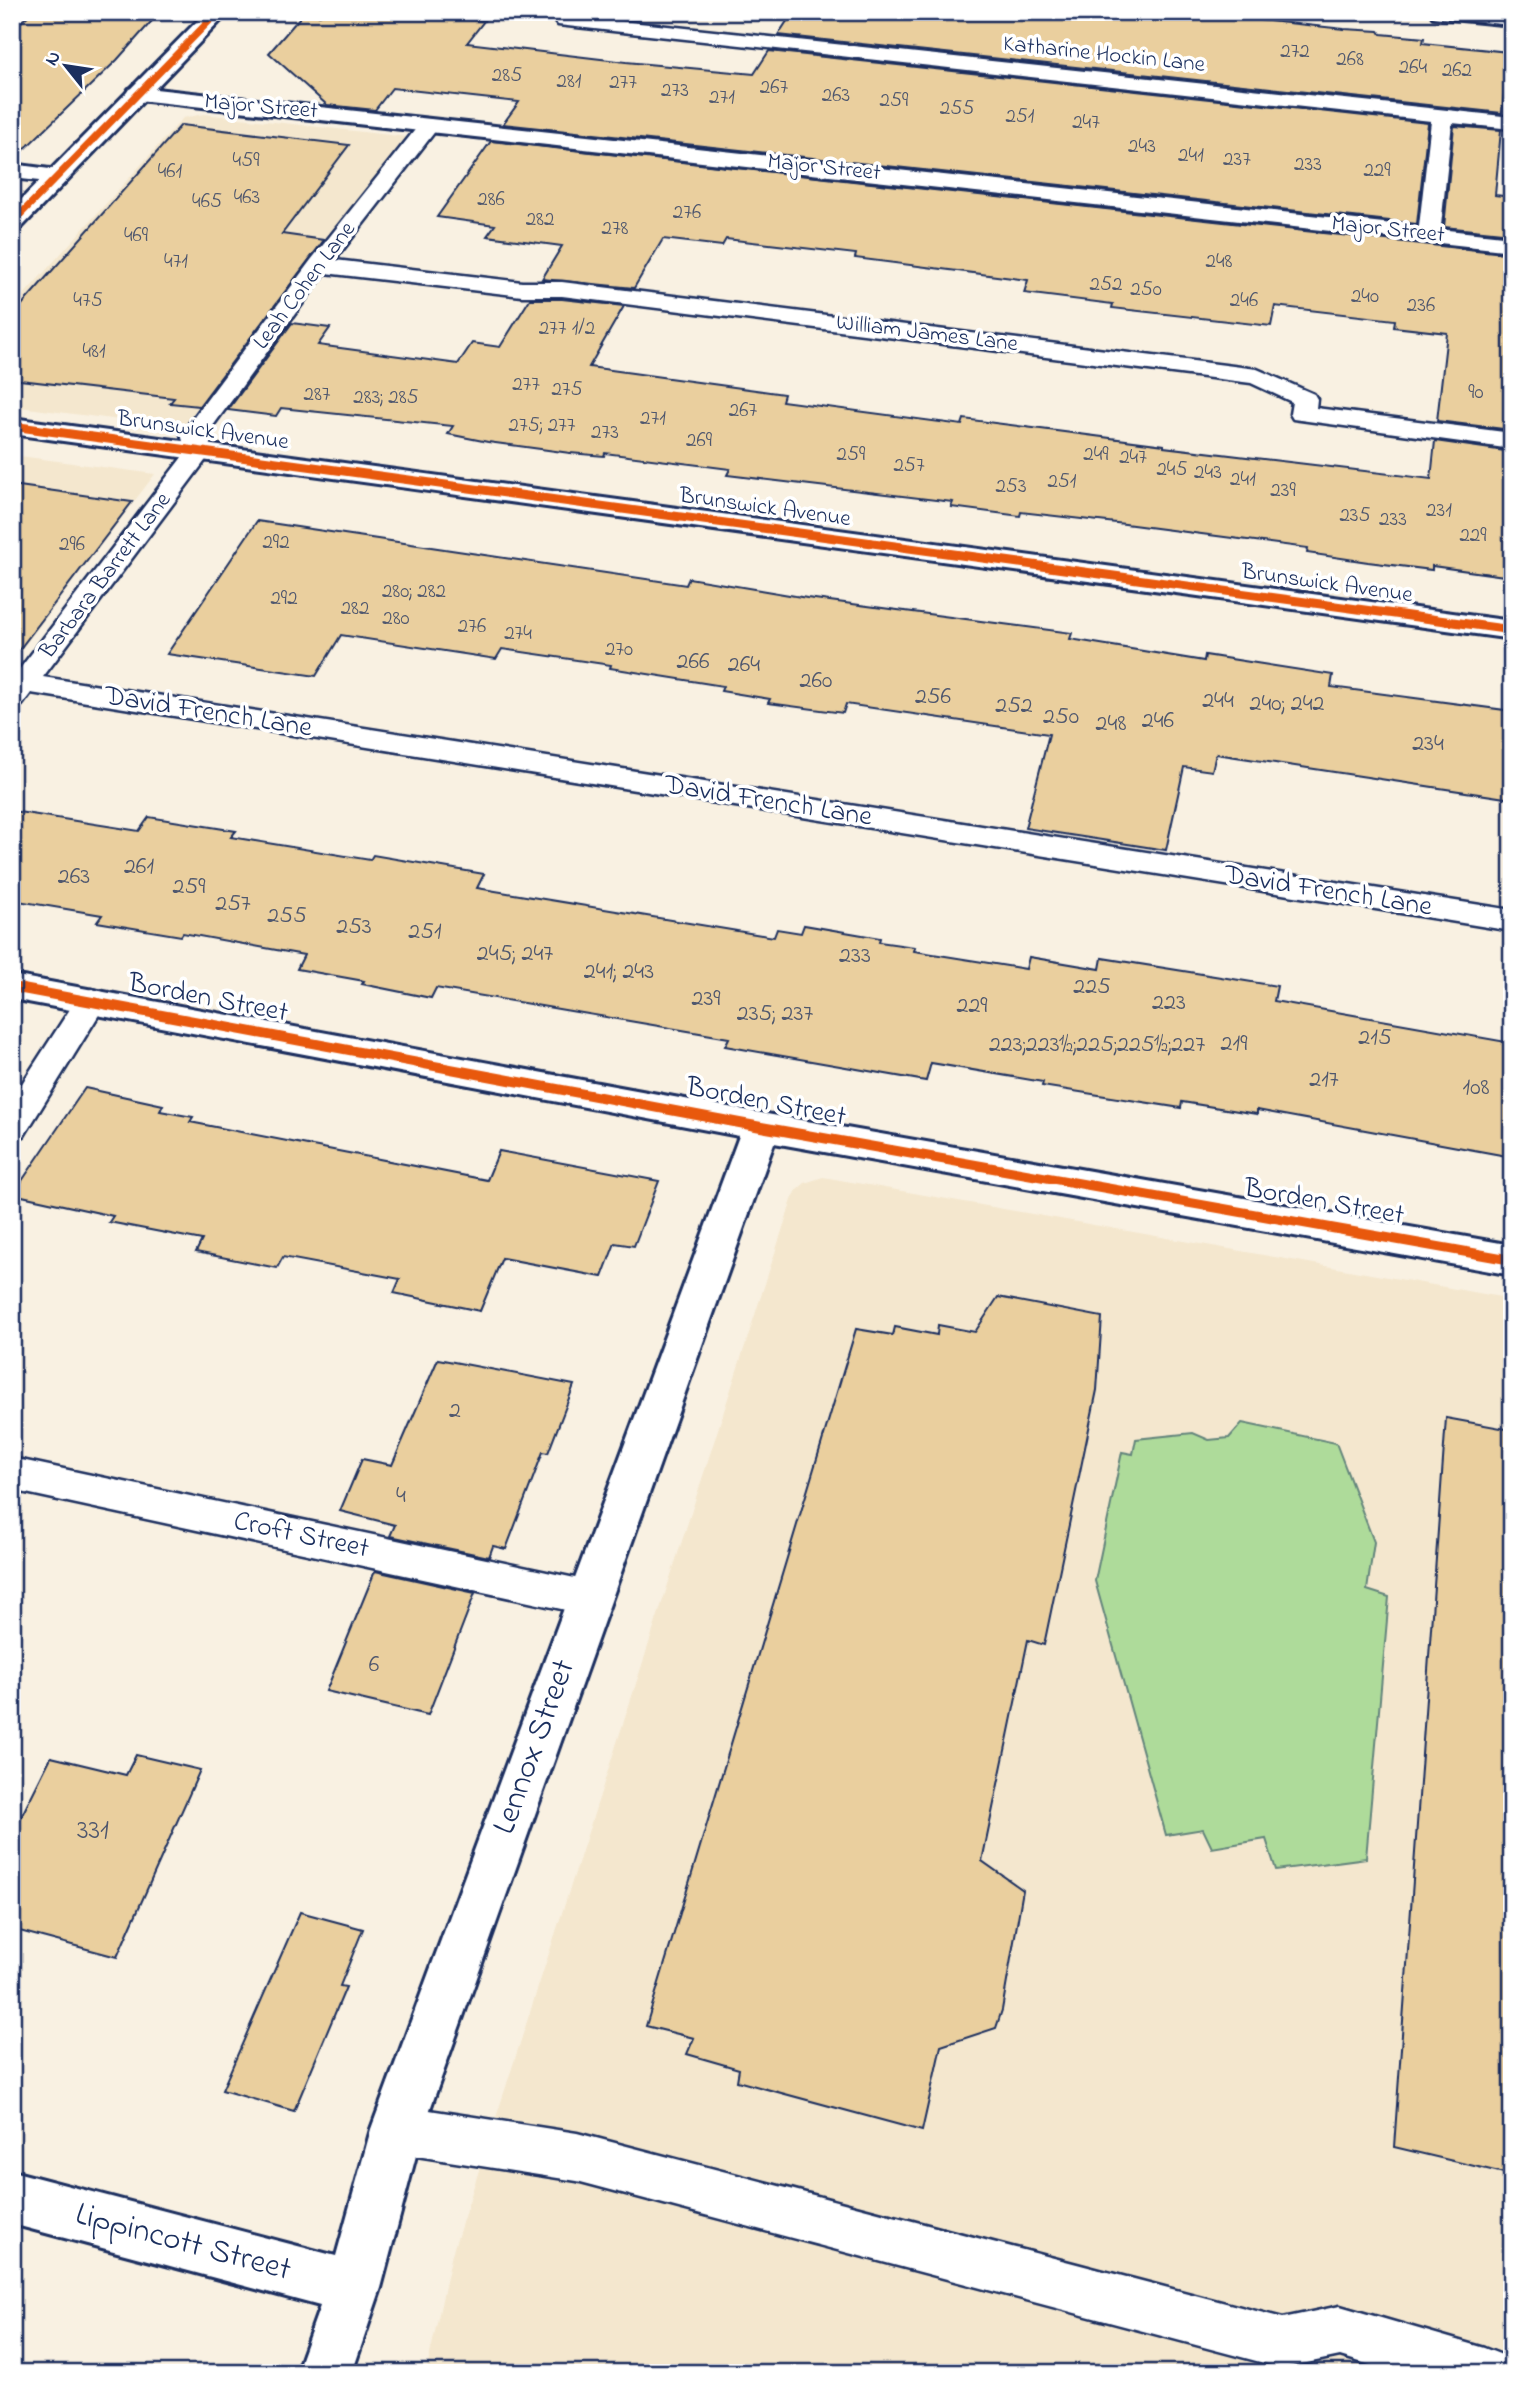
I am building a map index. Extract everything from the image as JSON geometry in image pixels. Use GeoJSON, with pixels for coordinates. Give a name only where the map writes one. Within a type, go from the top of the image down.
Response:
{"type":"FeatureCollection","features":[{"type":"Feature","properties":{"kind":"street"},"geometry":{"type":"LineString","coordinates":[[12,223],[218,12]]}},
{"type":"Feature","properties":{"kind":"street"},"geometry":{"type":"LineString","coordinates":[[1441,12],[1512,19]]}},
{"type":"Feature","properties":{"kind":"street","name":"Major Street"},"geometry":{"type":"LineString","coordinates":[[137,94],[1512,244]]}},
{"type":"Feature","properties":{"kind":"street"},"geometry":{"type":"LineString","coordinates":[[12,171],[57,176]]}},
{"type":"Feature","properties":{"kind":"street","name":"Brunswick Avenue"},"geometry":{"type":"LineString","coordinates":[[12,426],[1512,630]]}},
{"type":"Feature","properties":{"kind":"street","name":"Borden Street"},"geometry":{"type":"LineString","coordinates":[[12,987],[761,1127],[1512,1260]]}},
{"type":"Feature","properties":{"kind":"street","name":"Lennox Street"},"geometry":{"type":"LineString","coordinates":[[324,2373],[354,2288],[397,2129],[761,1127]]}},
{"type":"Feature","properties":{"kind":"street","name":"Lippincott Street"},"geometry":{"type":"LineString","coordinates":[[12,2197],[354,2288]]}},
{"type":"Feature","properties":{"kind":"lane","name":"Katharine Hockin Lane"},"geometry":{"type":"LineString","coordinates":[[565,21],[1512,122]]}},
{"type":"Feature","properties":{"kind":"lane"},"geometry":{"type":"LineString","coordinates":[[1429,235],[1442,116]]}},
{"type":"Feature","properties":{"kind":"lane","name":"Leah Cohen Lane"},"geometry":{"type":"LineString","coordinates":[[199,452],[194,435],[319,265],[429,125]]}},
{"type":"Feature","properties":{"kind":"lane","name":"William James Lane"},"geometry":{"type":"LineString","coordinates":[[319,265],[522,289],[562,289],[1257,376],[1306,399],[1302,414],[1512,441]]}},
{"type":"Feature","properties":{"kind":"lane","name":"Barbara Barrett Lane"},"geometry":{"type":"LineString","coordinates":[[18,691],[199,452]]}},
{"type":"Feature","properties":{"kind":"lane","name":"David French Lane"},"geometry":{"type":"LineString","coordinates":[[18,691],[1512,921]]}},
{"type":"Feature","properties":{"kind":"lane"},"geometry":{"type":"LineString","coordinates":[[12,1127],[92,1000]]}},
{"type":"Feature","properties":{"kind":"lane","name":"Croft Street"},"geometry":{"type":"LineString","coordinates":[[12,1474],[589,1598]]}},
{"type":"Feature","properties":{"kind":"lane"},"geometry":{"type":"LineString","coordinates":[[397,2129],[577,2157],[1283,2343],[1340,2331],[1484,2373]]}},
{"type":"Feature","properties":{"kind":"shaded area"},"geometry":{"type":"Polygon","coordinates":[[[204,114],[407,137],[182,428],[12,406],[12,308],[183,118],[204,114]]]}},
{"type":"Feature","properties":{"kind":"shaded area"},"geometry":{"type":"Polygon","coordinates":[[[12,455],[155,474],[12,662],[12,455]]]}},
{"type":"Feature","properties":{"kind":"shaded area"},"geometry":{"type":"Polygon","coordinates":[[[823,1177],[1512,1299],[1512,2373],[426,2373],[452,2254],[792,1200],[797,1190],[805,1183],[823,1177]]]}},
{"type":"Feature","properties":{"kind":"green space"},"geometry":{"type":"Polygon","coordinates":[[[1242,1423],[1336,1443],[1374,1542],[1367,1590],[1389,1597],[1366,1858],[1276,1870],[1266,1839],[1212,1848],[1203,1829],[1166,1835],[1095,1581],[1122,1452],[1133,1454],[1136,1439],[1193,1433],[1209,1440],[1229,1438],[1242,1423]]]}},
{"type":"Feature","properties":{"kind":"building"},"geometry":{"type":"Polygon","coordinates":[[[32,12],[160,12],[117,60],[12,161],[12,30],[32,12]]]}},
{"type":"Feature","properties":{"kind":"building"},"geometry":{"type":"Polygon","coordinates":[[[323,12],[477,12],[471,20],[484,21],[467,43],[626,62],[754,74],[769,51],[1428,123],[1417,224],[503,124],[519,102],[392,88],[375,110],[327,105],[269,53],[302,15],[320,15],[323,12]]]}},
{"type":"Feature","properties":{"kind":"building"},"geometry":{"type":"Polygon","coordinates":[[[793,12],[1183,12],[1379,31],[1381,34],[1424,38],[1423,43],[1508,52],[1502,113],[778,35],[793,12]]]}},
{"type":"Feature","properties":{"kind":"building"},"geometry":{"type":"Polygon","coordinates":[[[181,125],[349,145],[282,234],[324,240],[199,406],[170,403],[174,398],[12,379],[12,316],[181,125]]]}},
{"type":"Feature","properties":{"kind":"building"},"geometry":{"type":"Polygon","coordinates":[[[1454,126],[1501,130],[1495,195],[1512,197],[1512,234],[1444,227],[1454,126]]]}},
{"type":"Feature","properties":{"kind":"building"},"geometry":{"type":"Polygon","coordinates":[[[491,141],[1512,254],[1512,430],[1437,421],[1447,333],[1394,327],[1395,320],[1275,306],[1271,326],[1112,308],[1113,304],[1024,293],[1028,280],[855,258],[856,254],[726,239],[722,246],[663,239],[634,288],[542,279],[562,246],[487,236],[495,225],[437,217],[491,141]]]}},
{"type":"Feature","properties":{"kind":"building"},"geometry":{"type":"Polygon","coordinates":[[[530,299],[562,299],[624,306],[589,367],[784,394],[782,401],[962,425],[964,419],[1164,447],[1431,479],[1435,441],[1512,452],[1512,577],[1432,566],[1432,570],[1368,562],[1307,553],[1308,548],[1125,524],[1021,512],[1020,516],[951,507],[953,502],[727,475],[730,469],[488,442],[448,434],[453,426],[281,408],[276,416],[228,410],[292,323],[330,328],[318,345],[458,364],[472,343],[500,347],[530,299]]]}},
{"type":"Feature","properties":{"kind":"building"},"geometry":{"type":"Polygon","coordinates":[[[12,485],[132,502],[12,659],[12,485]]]}},
{"type":"Feature","properties":{"kind":"building"},"geometry":{"type":"Polygon","coordinates":[[[257,521],[686,585],[689,578],[807,598],[1072,633],[1070,639],[1204,661],[1205,655],[1333,675],[1331,687],[1512,711],[1512,799],[1216,754],[1212,771],[1184,767],[1166,850],[1025,828],[1049,734],[846,704],[843,713],[768,703],[770,699],[721,691],[723,686],[610,668],[611,665],[502,649],[496,659],[341,635],[316,676],[167,654],[257,521]]]}},
{"type":"Feature","properties":{"kind":"building"},"geometry":{"type":"Polygon","coordinates":[[[12,811],[139,831],[149,817],[236,831],[231,837],[370,860],[373,855],[484,874],[477,888],[774,937],[777,929],[801,933],[804,925],[880,938],[879,942],[915,947],[914,951],[1026,969],[1029,957],[1100,969],[1102,958],[1277,986],[1274,1001],[1512,1043],[1512,1157],[1257,1110],[1257,1114],[1182,1102],[1181,1108],[1042,1086],[1043,1082],[931,1063],[926,1081],[725,1046],[729,1038],[436,988],[431,998],[362,984],[364,981],[297,969],[304,955],[183,933],[181,936],[97,922],[102,915],[12,900],[12,811]]]}},
{"type":"Feature","properties":{"kind":"building"},"geometry":{"type":"Polygon","coordinates":[[[85,1088],[163,1105],[160,1111],[193,1117],[190,1122],[487,1180],[499,1151],[659,1181],[634,1246],[615,1243],[602,1277],[502,1258],[480,1311],[394,1293],[400,1279],[283,1257],[277,1268],[196,1252],[202,1240],[109,1222],[113,1216],[13,1194],[85,1088]]]}},
{"type":"Feature","properties":{"kind":"building"},"geometry":{"type":"Polygon","coordinates":[[[998,1297],[1102,1317],[1097,1390],[1044,1645],[1028,1640],[982,1861],[1023,1890],[1002,2010],[996,2028],[941,2046],[922,2131],[737,2081],[739,2069],[687,2054],[694,2038],[646,2026],[856,1329],[893,1335],[895,1327],[937,1335],[938,1325],[975,1332],[998,1297]]]}},
{"type":"Feature","properties":{"kind":"building"},"geometry":{"type":"Polygon","coordinates":[[[438,1359],[574,1385],[548,1453],[543,1452],[506,1549],[493,1546],[489,1557],[390,1536],[395,1525],[340,1511],[362,1459],[392,1465],[438,1359]]]}},
{"type":"Feature","properties":{"kind":"building"},"geometry":{"type":"Polygon","coordinates":[[[1446,1418],[1512,1430],[1512,2175],[1394,2147],[1446,1418]]]}},
{"type":"Feature","properties":{"kind":"building"},"geometry":{"type":"Polygon","coordinates":[[[375,1571],[475,1593],[428,1715],[326,1691],[375,1571]]]}},
{"type":"Feature","properties":{"kind":"building"},"geometry":{"type":"Polygon","coordinates":[[[136,1755],[200,1770],[117,1957],[12,1929],[12,1835],[51,1757],[126,1775],[136,1755]]]}},
{"type":"Feature","properties":{"kind":"building"},"geometry":{"type":"Polygon","coordinates":[[[300,1912],[363,1929],[340,1986],[346,1987],[294,2111],[222,2090],[300,1912]]]}},
{"type":"Feature","properties":{"kind":"cycle path"},"geometry":{"type":"LineString","coordinates":[[12,223],[218,12]]}},
{"type":"Feature","properties":{"kind":"cycle path"},"geometry":{"type":"LineString","coordinates":[[12,426],[1512,630]]}},
{"type":"Feature","properties":{"kind":"cycle path"},"geometry":{"type":"LineString","coordinates":[[12,987],[761,1127],[1512,1260]]}}]}
